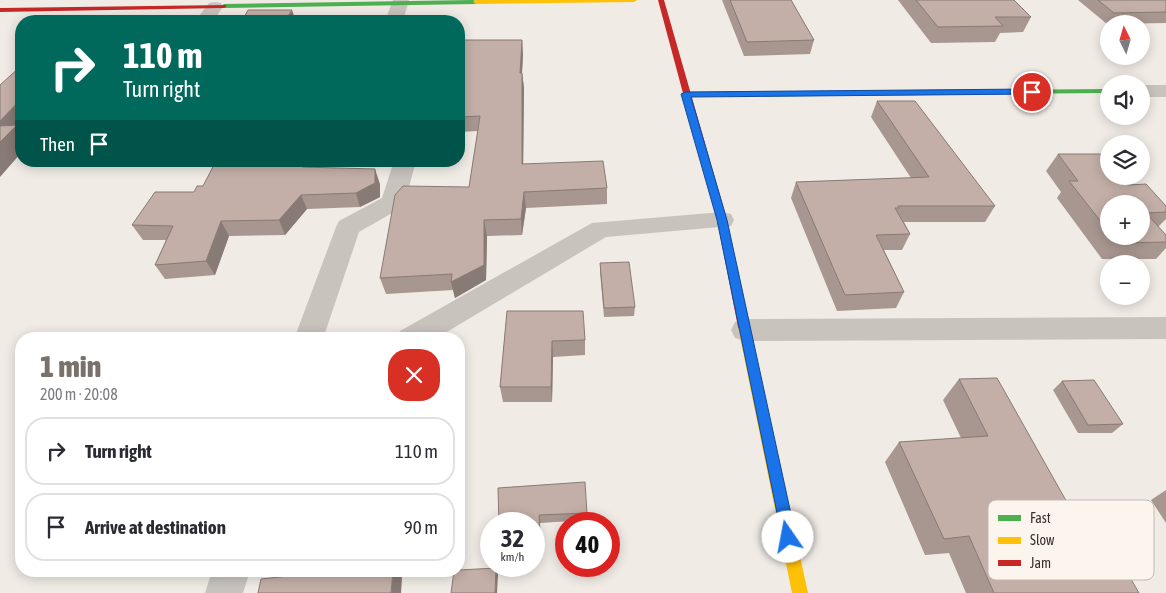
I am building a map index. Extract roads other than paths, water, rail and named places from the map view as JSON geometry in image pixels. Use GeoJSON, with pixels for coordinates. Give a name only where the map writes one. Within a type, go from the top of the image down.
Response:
{"type":"FeatureCollection","features":[{"type":"Feature","properties":{"kind":"street"},"geometry":{"type":"LineString","coordinates":[[0,10],[400,2],[634,0]]}},
{"type":"Feature","properties":{"kind":"street"},"geometry":{"type":"LineString","coordinates":[[661,0],[722,220],[800,593]]}},
{"type":"Feature","properties":{"kind":"street"},"geometry":{"type":"LineString","coordinates":[[396,15],[400,2]]}},
{"type":"Feature","properties":{"kind":"street"},"geometry":{"type":"LineString","coordinates":[[209,15],[215,7]]}},
{"type":"Feature","properties":{"kind":"street"},"geometry":{"type":"LineString","coordinates":[[686,94],[1100,91]]}},
{"type":"Feature","properties":{"kind":"street"},"geometry":{"type":"LineString","coordinates":[[1150,91],[1166,91]]}},
{"type":"Feature","properties":{"kind":"street"},"geometry":{"type":"LineString","coordinates":[[310,332],[348,227],[393,202],[403,167]]}},
{"type":"Feature","properties":{"kind":"street"},"geometry":{"type":"LineString","coordinates":[[422,332],[601,229],[722,220]]}},
{"type":"Feature","properties":{"kind":"street"},"geometry":{"type":"LineString","coordinates":[[745,330],[1166,328]]}},
{"type":"Feature","properties":{"kind":"street"},"geometry":{"type":"LineString","coordinates":[[224,593],[229,577]]}}]}
